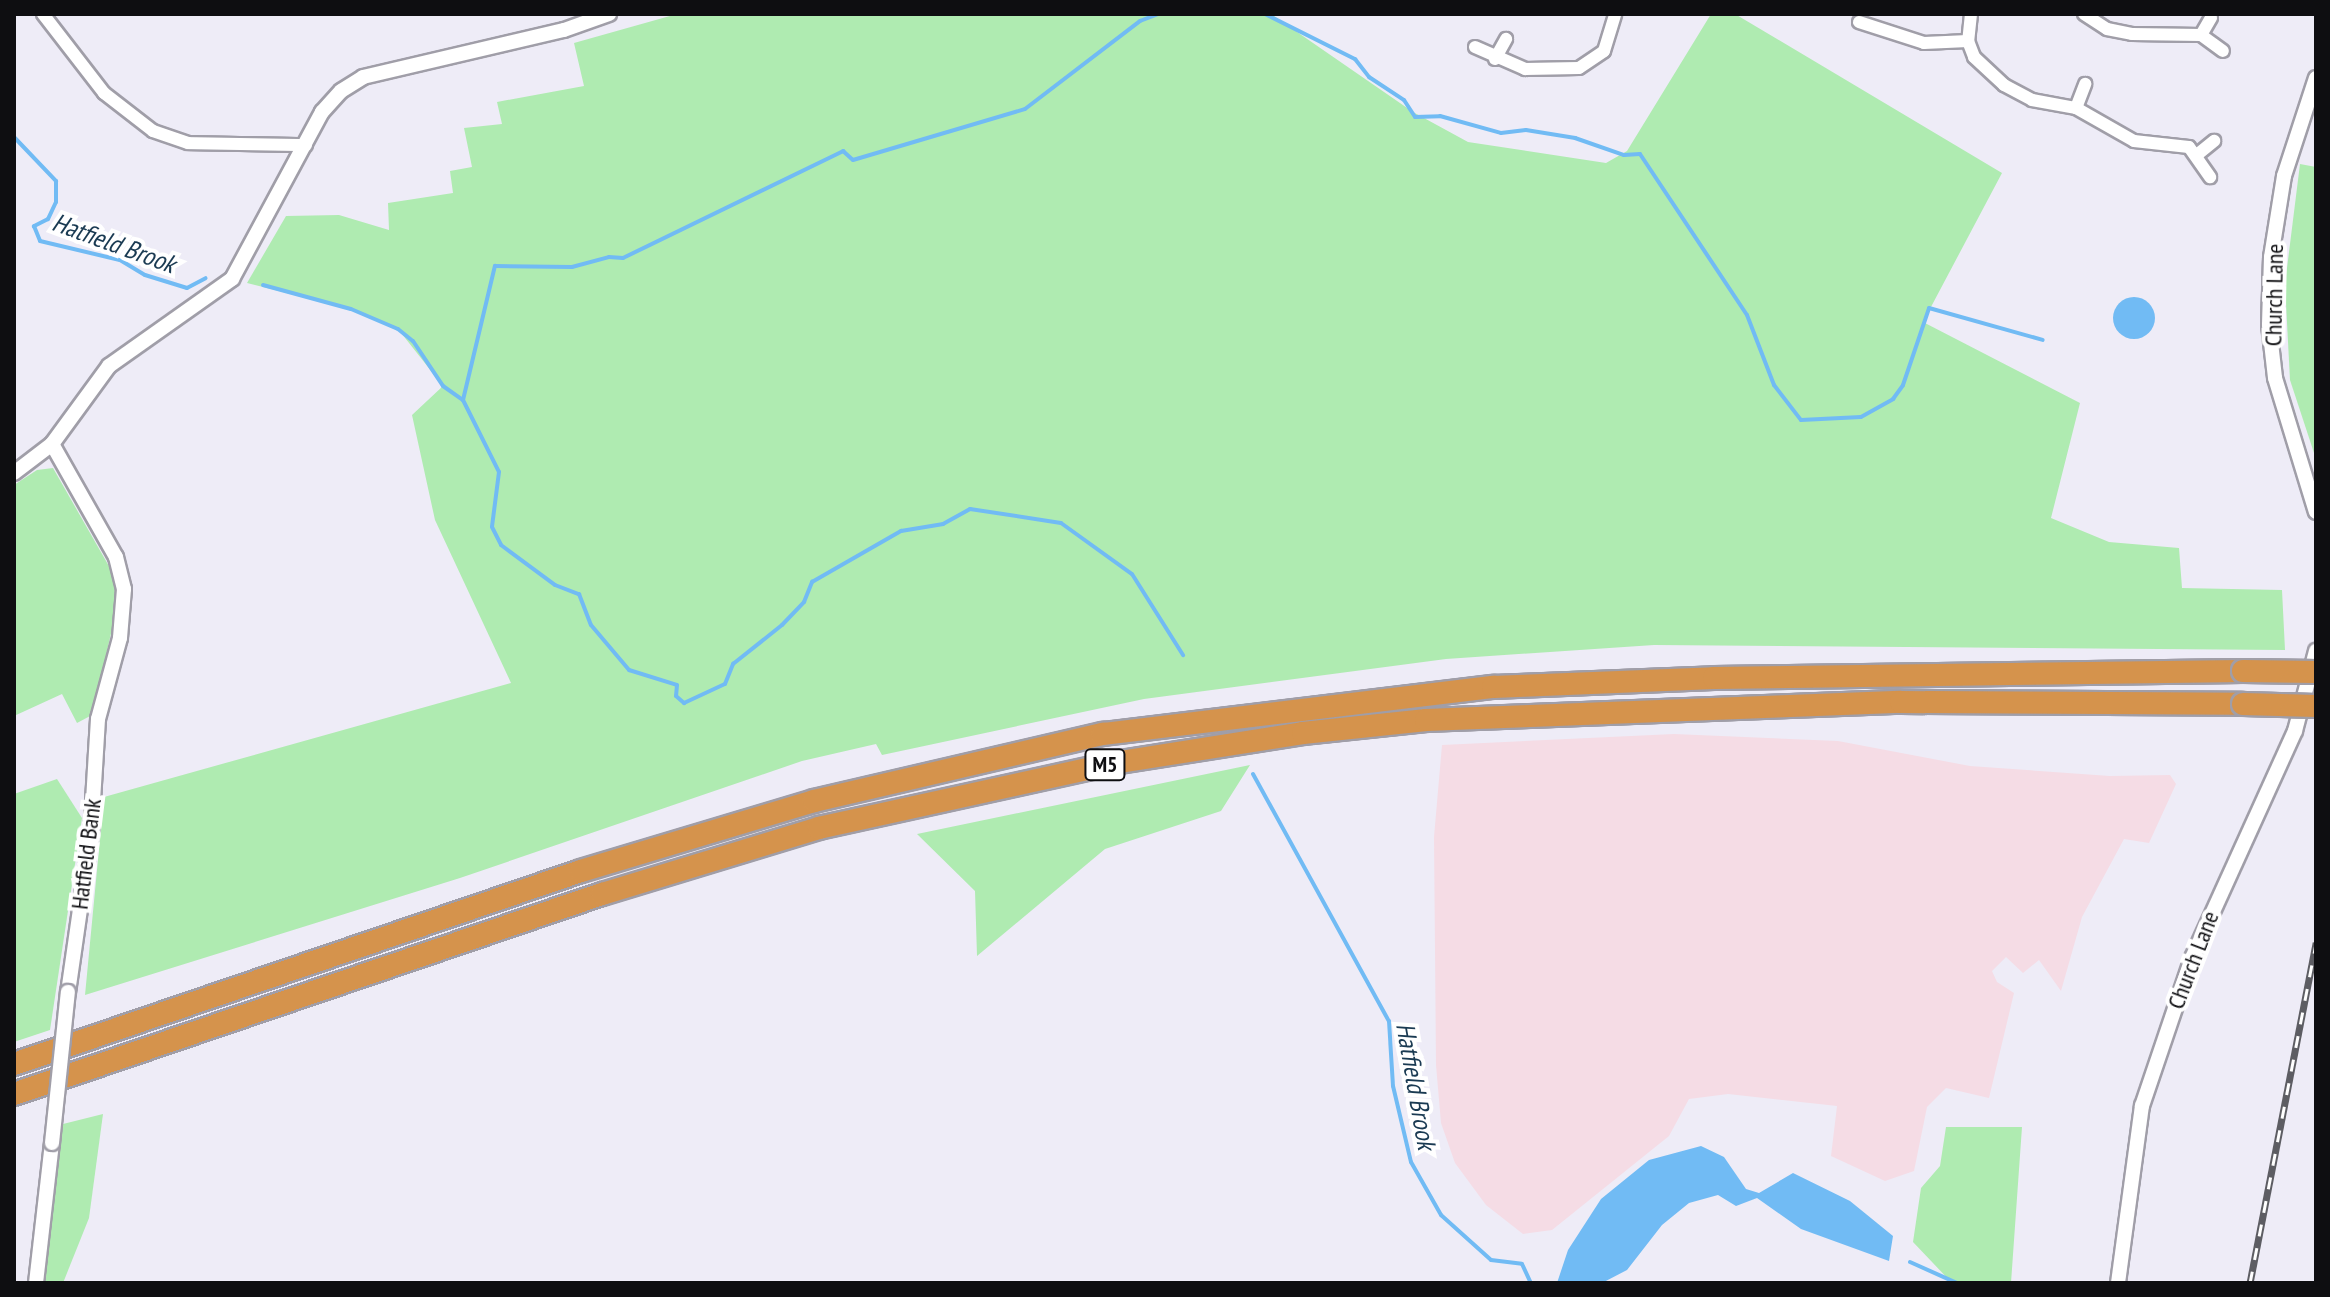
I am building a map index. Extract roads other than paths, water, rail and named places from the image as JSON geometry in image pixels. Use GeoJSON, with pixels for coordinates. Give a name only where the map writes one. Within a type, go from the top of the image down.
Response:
{"type":"FeatureCollection","features":[{"type":"Feature","properties":{"kind":"highway","name":"M5"},"geometry":{"type":"LineString","coordinates":[[14,1064],[581,871],[814,801],[1103,734],[1307,705],[1493,687],[1714,678],[2316,672]]}},
{"type":"Feature","properties":{"kind":"highway","name":"M5"},"geometry":{"type":"LineString","coordinates":[[14,1094],[602,894],[790,837],[963,793],[1120,762],[1303,733],[1426,720],[1886,702],[2316,706]]}},
{"type":"Feature","properties":{"kind":"street"},"geometry":{"type":"LineString","coordinates":[[43,14],[104,93],[153,131],[188,143],[306,145]]}},
{"type":"Feature","properties":{"kind":"street"},"geometry":{"type":"LineString","coordinates":[[14,473],[52,444],[109,366],[232,279],[322,112],[363,77],[564,30],[609,14]]}},
{"type":"Feature","properties":{"kind":"street"},"geometry":{"type":"LineString","coordinates":[[1475,47],[1495,59],[1525,69],[1579,68],[1604,51],[1615,14]]}},
{"type":"Feature","properties":{"kind":"street"},"geometry":{"type":"LineString","coordinates":[[1971,14],[1968,41],[1987,73],[2004,85],[2032,100],[2076,108],[2134,141],[2175,142],[2198,154],[2210,177]]}},
{"type":"Feature","properties":{"kind":"street"},"geometry":{"type":"LineString","coordinates":[[2084,14],[2107,29],[2132,34],[2201,35],[2223,51]]}},
{"type":"Feature","properties":{"kind":"street"},"geometry":{"type":"LineString","coordinates":[[2201,35],[2211,18]]}},
{"type":"Feature","properties":{"kind":"street"},"geometry":{"type":"LineString","coordinates":[[1859,22],[1883,20],[1924,43],[1968,41]]}},
{"type":"Feature","properties":{"kind":"street"},"geometry":{"type":"LineString","coordinates":[[1495,59],[1506,39]]}},
{"type":"Feature","properties":{"kind":"street","name":"Church Lane"},"geometry":{"type":"LineString","coordinates":[[2316,78],[2284,176],[2271,257],[2269,325],[2275,378],[2316,512]]}},
{"type":"Feature","properties":{"kind":"street"},"geometry":{"type":"LineString","coordinates":[[2076,108],[2085,84]]}},
{"type":"Feature","properties":{"kind":"street"},"geometry":{"type":"LineString","coordinates":[[2198,154],[2214,141]]}},
{"type":"Feature","properties":{"kind":"street","name":"Hatfield Bank"},"geometry":{"type":"LineString","coordinates":[[36,1283],[68,992],[91,833],[98,719],[120,638],[124,589],[116,557],[52,444]]}},
{"type":"Feature","properties":{"kind":"street","name":"Church Lane"},"geometry":{"type":"LineString","coordinates":[[2118,1283],[2134,1136],[2154,1066],[2218,895],[2295,731],[2316,651]]}},
{"type":"Feature","properties":{"kind":"water"},"geometry":{"type":"Polygon","coordinates":[[[2134,297],[2149,303],[2155,318],[2149,333],[2134,339],[2119,333],[2113,318],[2119,303],[2134,297]]]}},
{"type":"Feature","properties":{"kind":"water"},"geometry":{"type":"Polygon","coordinates":[[[1701,1146],[1724,1157],[1746,1189],[1759,1193],[1793,1173],[1850,1201],[1893,1236],[1889,1261],[1801,1229],[1757,1198],[1736,1206],[1718,1195],[1689,1203],[1662,1225],[1627,1270],[1602,1283],[1557,1283],[1568,1250],[1601,1199],[1649,1160],[1701,1146]]]}},
{"type":"Feature","properties":{"kind":"waterway"},"geometry":{"type":"LineString","coordinates":[[463,400],[495,266],[572,267],[609,257],[623,258],[843,151],[853,160],[1025,109],[1140,21],[1158,14]]}},
{"type":"Feature","properties":{"kind":"waterway"},"geometry":{"type":"LineString","coordinates":[[1265,14],[1355,59],[1369,77],[1404,100],[1415,117],[1440,116],[1501,133],[1526,130],[1575,138],[1624,155],[1640,154],[1747,315],[1774,385],[1801,420],[1861,417],[1893,399],[1903,385],[1929,308],[2043,340]]}},
{"type":"Feature","properties":{"kind":"waterway","name":"Hatfield Brook"},"geometry":{"type":"LineString","coordinates":[[14,137],[56,181],[56,202],[48,219],[34,226],[40,241],[120,260],[145,275],[187,288],[206,278]]}},
{"type":"Feature","properties":{"kind":"waterway","name":"Hatfield Brook"},"geometry":{"type":"LineString","coordinates":[[263,285],[351,309],[398,329],[413,341],[443,386],[463,400],[499,472],[492,527],[501,545],[555,585],[579,594],[591,625],[629,670],[677,685],[676,696],[684,703],[725,684],[733,664],[782,625],[804,602],[812,582],[901,531],[943,524],[970,509],[1061,523],[1132,574],[1183,655]]}},
{"type":"Feature","properties":{"kind":"waterway","name":"Hatfield Brook"},"geometry":{"type":"LineString","coordinates":[[1253,774],[1389,1021],[1393,1086],[1411,1162],[1441,1215],[1491,1260],[1522,1264],[1531,1283]]}},
{"type":"Feature","properties":{"kind":"waterway"},"geometry":{"type":"LineString","coordinates":[[1910,1262],[1957,1283]]}},
{"type":"Feature","properties":{"kind":"railway"},"geometry":{"type":"LineString","coordinates":[[2250,1283],[2316,942]]}}]}
